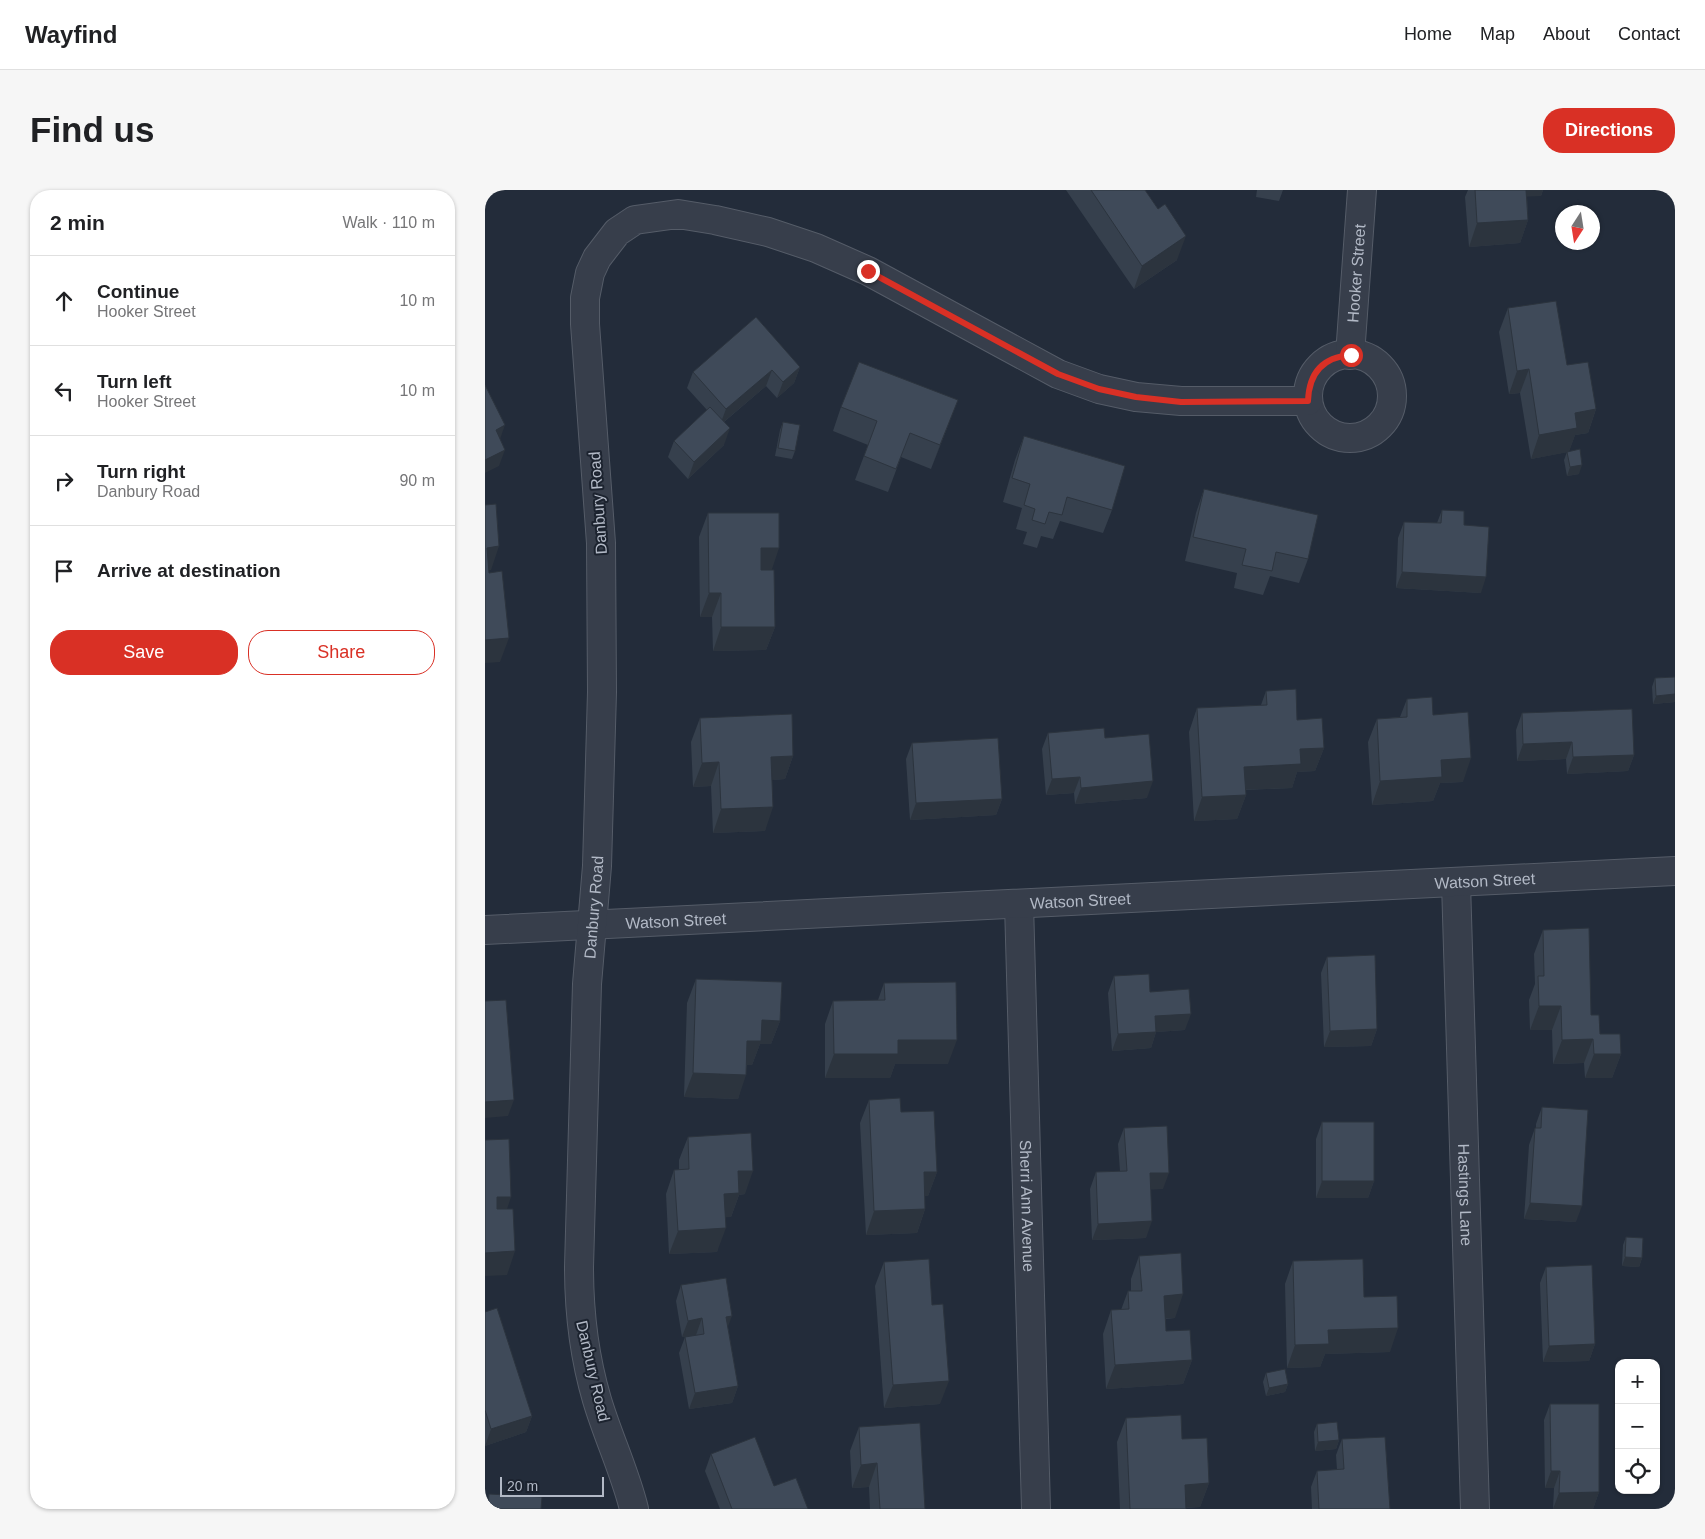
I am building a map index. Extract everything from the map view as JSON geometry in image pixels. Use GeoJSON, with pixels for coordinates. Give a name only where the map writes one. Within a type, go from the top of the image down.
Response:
{"type":"FeatureCollection","features":[{"type":"Feature","properties":{"kind":"street","name":"Hooker Street"},"geometry":{"type":"LineString","coordinates":[[1351,355],[1362,190]]}},
{"type":"Feature","properties":{"kind":"street","name":"Danbury Road"},"geometry":{"type":"LineString","coordinates":[[634,1509],[597,1400],[583,1340],[579,1307],[586,994],[590,925],[597,866],[601,712],[601,543],[585,324],[585,298],[590,273],[597,258],[617,232],[635,220],[679,214],[715,220],[768,232],[816,248],[868,271],[1058,374],[1099,389],[1136,397],[1181,402],[1308,401]]}},
{"type":"Feature","properties":{"kind":"street"},"geometry":{"type":"LineString","coordinates":[[1351,355],[1368,359],[1383,370],[1391,386],[1391,404],[1384,421],[1378,428],[1362,437],[1344,438],[1319,425],[1314,418],[1308,401],[1311,381],[1323,365],[1331,359],[1351,355]]}},
{"type":"Feature","properties":{"kind":"street","name":"Watson Street"},"geometry":{"type":"LineString","coordinates":[[485,930],[1675,871]]}},
{"type":"Feature","properties":{"kind":"street","name":"Hastings Lane"},"geometry":{"type":"LineString","coordinates":[[1456,883],[1475,1509]]}},
{"type":"Feature","properties":{"kind":"street","name":"Sherri Ann Avenue"},"geometry":{"type":"LineString","coordinates":[[1019,904],[1036,1509]]}},
{"type":"Feature","properties":{"kind":"building"},"geometry":{"type":"Polygon","coordinates":[[[1091,190],[1145,190],[1158,209],[1165,204],[1186,236],[1142,266],[1091,190]]]}},
{"type":"Feature","properties":{"kind":"building"},"geometry":{"type":"Polygon","coordinates":[[[1475,190],[1526,190],[1528,220],[1477,223],[1475,190]]]}},
{"type":"Feature","properties":{"kind":"building"},"geometry":{"type":"Polygon","coordinates":[[[1556,301],[1567,365],[1588,362],[1596,409],[1575,413],[1577,428],[1539,435],[1529,369],[1517,371],[1508,308],[1556,301]]]}},
{"type":"Feature","properties":{"kind":"building"},"geometry":{"type":"Polygon","coordinates":[[[756,317],[800,367],[783,382],[772,370],[726,409],[693,372],[756,317]]]}},
{"type":"Feature","properties":{"kind":"building"},"geometry":{"type":"Polygon","coordinates":[[[859,362],[958,400],[940,445],[910,433],[896,469],[864,456],[877,421],[841,407],[859,362]]]}},
{"type":"Feature","properties":{"kind":"building"},"geometry":{"type":"Polygon","coordinates":[[[485,385],[505,425],[496,430],[505,450],[485,460],[485,385]]]}},
{"type":"Feature","properties":{"kind":"building"},"geometry":{"type":"Polygon","coordinates":[[[710,407],[730,428],[694,462],[674,441],[710,407]]]}},
{"type":"Feature","properties":{"kind":"building"},"geometry":{"type":"Polygon","coordinates":[[[783,422],[800,425],[795,451],[778,448],[783,422]]]}},
{"type":"Feature","properties":{"kind":"building"},"geometry":{"type":"Polygon","coordinates":[[[1024,436],[1125,466],[1112,510],[1067,497],[1062,515],[1049,512],[1045,524],[1032,520],[1035,509],[1024,505],[1030,484],[1012,478],[1024,436]]]}},
{"type":"Feature","properties":{"kind":"building"},"geometry":{"type":"Polygon","coordinates":[[[1580,449],[1582,465],[1570,467],[1567,452],[1580,449]]]}},
{"type":"Feature","properties":{"kind":"building"},"geometry":{"type":"Polygon","coordinates":[[[1204,489],[1318,515],[1308,559],[1276,552],[1272,571],[1242,565],[1246,549],[1193,537],[1204,489]]]}},
{"type":"Feature","properties":{"kind":"building"},"geometry":{"type":"Polygon","coordinates":[[[496,504],[499,546],[487,548],[489,573],[502,571],[509,638],[485,640],[485,505],[496,504]]]}},
{"type":"Feature","properties":{"kind":"building"},"geometry":{"type":"Polygon","coordinates":[[[1442,510],[1464,511],[1464,525],[1489,527],[1486,577],[1402,572],[1404,522],[1441,523],[1442,510]]]}},
{"type":"Feature","properties":{"kind":"building"},"geometry":{"type":"Polygon","coordinates":[[[708,513],[779,513],[779,548],[761,548],[761,570],[774,570],[775,627],[721,627],[721,593],[709,593],[708,513]]]}},
{"type":"Feature","properties":{"kind":"building"},"geometry":{"type":"Polygon","coordinates":[[[1675,677],[1675,694],[1656,696],[1655,678],[1675,677]]]}},
{"type":"Feature","properties":{"kind":"building"},"geometry":{"type":"Polygon","coordinates":[[[1296,689],[1297,720],[1322,718],[1324,748],[1300,749],[1301,764],[1244,767],[1246,795],[1202,797],[1197,708],[1267,705],[1266,691],[1296,689]]]}},
{"type":"Feature","properties":{"kind":"building"},"geometry":{"type":"Polygon","coordinates":[[[1432,697],[1433,715],[1468,712],[1471,758],[1441,760],[1442,777],[1380,781],[1377,719],[1407,717],[1407,699],[1432,697]]]}},
{"type":"Feature","properties":{"kind":"building"},"geometry":{"type":"Polygon","coordinates":[[[1632,709],[1634,755],[1573,757],[1572,742],[1523,744],[1522,713],[1632,709]]]}},
{"type":"Feature","properties":{"kind":"building"},"geometry":{"type":"Polygon","coordinates":[[[792,714],[793,756],[771,757],[773,807],[721,809],[719,762],[702,763],[700,718],[792,714]]]}},
{"type":"Feature","properties":{"kind":"building"},"geometry":{"type":"Polygon","coordinates":[[[1104,728],[1105,738],[1149,734],[1153,781],[1081,788],[1080,777],[1052,779],[1048,733],[1104,728]]]}},
{"type":"Feature","properties":{"kind":"building"},"geometry":{"type":"Polygon","coordinates":[[[998,738],[1002,799],[916,803],[912,743],[998,738]]]}},
{"type":"Feature","properties":{"kind":"building"},"geometry":{"type":"Polygon","coordinates":[[[1589,928],[1591,1015],[1599,1015],[1600,1034],[1620,1034],[1621,1054],[1594,1054],[1593,1039],[1562,1040],[1561,1006],[1539,1006],[1538,976],[1544,976],[1543,930],[1589,928]]]}},
{"type":"Feature","properties":{"kind":"building"},"geometry":{"type":"Polygon","coordinates":[[[1375,955],[1377,1029],[1330,1031],[1327,957],[1375,955]]]}},
{"type":"Feature","properties":{"kind":"building"},"geometry":{"type":"Polygon","coordinates":[[[1149,974],[1150,992],[1189,989],[1191,1014],[1155,1016],[1156,1032],[1118,1034],[1114,976],[1149,974]]]}},
{"type":"Feature","properties":{"kind":"building"},"geometry":{"type":"Polygon","coordinates":[[[696,979],[782,982],[780,1021],[762,1020],[761,1041],[747,1041],[746,1075],[693,1073],[696,979]]]}},
{"type":"Feature","properties":{"kind":"building"},"geometry":{"type":"Polygon","coordinates":[[[956,982],[957,1040],[898,1040],[898,1054],[834,1054],[833,1001],[885,1000],[884,983],[956,982]]]}},
{"type":"Feature","properties":{"kind":"building"},"geometry":{"type":"Polygon","coordinates":[[[506,1000],[514,1100],[485,1102],[485,1001],[506,1000]]]}},
{"type":"Feature","properties":{"kind":"building"},"geometry":{"type":"Polygon","coordinates":[[[900,1098],[901,1112],[934,1111],[937,1172],[924,1172],[925,1209],[874,1211],[869,1100],[900,1098]]]}},
{"type":"Feature","properties":{"kind":"building"},"geometry":{"type":"Polygon","coordinates":[[[1542,1107],[1588,1110],[1582,1206],[1530,1203],[1535,1128],[1541,1128],[1542,1107]]]}},
{"type":"Feature","properties":{"kind":"building"},"geometry":{"type":"Polygon","coordinates":[[[1322,1122],[1374,1122],[1374,1181],[1322,1181],[1322,1122]]]}},
{"type":"Feature","properties":{"kind":"building"},"geometry":{"type":"Polygon","coordinates":[[[1167,1126],[1169,1173],[1150,1173],[1152,1221],[1098,1224],[1096,1172],[1127,1171],[1124,1128],[1167,1126]]]}},
{"type":"Feature","properties":{"kind":"building"},"geometry":{"type":"Polygon","coordinates":[[[751,1133],[753,1171],[738,1171],[739,1193],[724,1194],[726,1228],[678,1231],[674,1170],[689,1169],[688,1137],[751,1133]]]}},
{"type":"Feature","properties":{"kind":"building"},"geometry":{"type":"Polygon","coordinates":[[[509,1139],[511,1197],[497,1197],[497,1209],[513,1209],[515,1251],[485,1253],[485,1140],[509,1139]]]}},
{"type":"Feature","properties":{"kind":"building"},"geometry":{"type":"Polygon","coordinates":[[[1626,1237],[1643,1238],[1642,1258],[1625,1257],[1626,1237]]]}},
{"type":"Feature","properties":{"kind":"building"},"geometry":{"type":"Polygon","coordinates":[[[1181,1253],[1183,1294],[1164,1296],[1166,1331],[1190,1330],[1192,1360],[1115,1365],[1111,1310],[1129,1309],[1128,1291],[1142,1291],[1139,1256],[1181,1253]]]}},
{"type":"Feature","properties":{"kind":"building"},"geometry":{"type":"Polygon","coordinates":[[[929,1259],[932,1305],[943,1304],[949,1381],[893,1385],[884,1262],[929,1259]]]}},
{"type":"Feature","properties":{"kind":"building"},"geometry":{"type":"Polygon","coordinates":[[[1363,1259],[1364,1297],[1397,1296],[1398,1328],[1328,1330],[1329,1344],[1295,1345],[1293,1261],[1363,1259]]]}},
{"type":"Feature","properties":{"kind":"building"},"geometry":{"type":"Polygon","coordinates":[[[1592,1265],[1595,1344],[1549,1346],[1546,1267],[1592,1265]]]}},
{"type":"Feature","properties":{"kind":"building"},"geometry":{"type":"Polygon","coordinates":[[[726,1278],[732,1316],[726,1317],[738,1386],[695,1393],[685,1337],[704,1334],[702,1318],[688,1321],[681,1285],[726,1278]]]}},
{"type":"Feature","properties":{"kind":"building"},"geometry":{"type":"Polygon","coordinates":[[[497,1308],[532,1416],[491,1429],[485,1410],[485,1312],[497,1308]]]}},
{"type":"Feature","properties":{"kind":"building"},"geometry":{"type":"Polygon","coordinates":[[[1285,1369],[1288,1384],[1269,1388],[1266,1373],[1285,1369]]]}},
{"type":"Feature","properties":{"kind":"building"},"geometry":{"type":"Polygon","coordinates":[[[1550,1404],[1599,1404],[1599,1492],[1559,1493],[1560,1471],[1551,1471],[1550,1404]]]}},
{"type":"Feature","properties":{"kind":"building"},"geometry":{"type":"Polygon","coordinates":[[[1181,1415],[1182,1439],[1207,1438],[1209,1483],[1185,1485],[1186,1509],[1130,1509],[1126,1418],[1181,1415]]]}},
{"type":"Feature","properties":{"kind":"building"},"geometry":{"type":"Polygon","coordinates":[[[1337,1422],[1339,1440],[1318,1442],[1317,1424],[1337,1422]]]}},
{"type":"Feature","properties":{"kind":"building"},"geometry":{"type":"Polygon","coordinates":[[[920,1423],[925,1509],[880,1509],[877,1463],[861,1465],[859,1427],[920,1423]]]}},
{"type":"Feature","properties":{"kind":"building"},"geometry":{"type":"Polygon","coordinates":[[[755,1437],[774,1486],[796,1478],[808,1509],[732,1509],[711,1454],[755,1437]]]}},
{"type":"Feature","properties":{"kind":"building"},"geometry":{"type":"Polygon","coordinates":[[[1385,1437],[1390,1509],[1319,1509],[1317,1471],[1344,1469],[1342,1439],[1385,1437]]]}},
{"type":"Feature","properties":{"kind":"building"},"geometry":{"type":"Polygon","coordinates":[[[489,1494],[542,1497],[541,1509],[488,1509],[489,1494]]]}},
{"type":"Feature","properties":{"kind":"route"},"geometry":{"type":"LineString","coordinates":[[868,271],[1058,374],[1099,389],[1136,397],[1181,402],[1308,401],[1311,381],[1316,372],[1331,359],[1351,355]]}}]}
